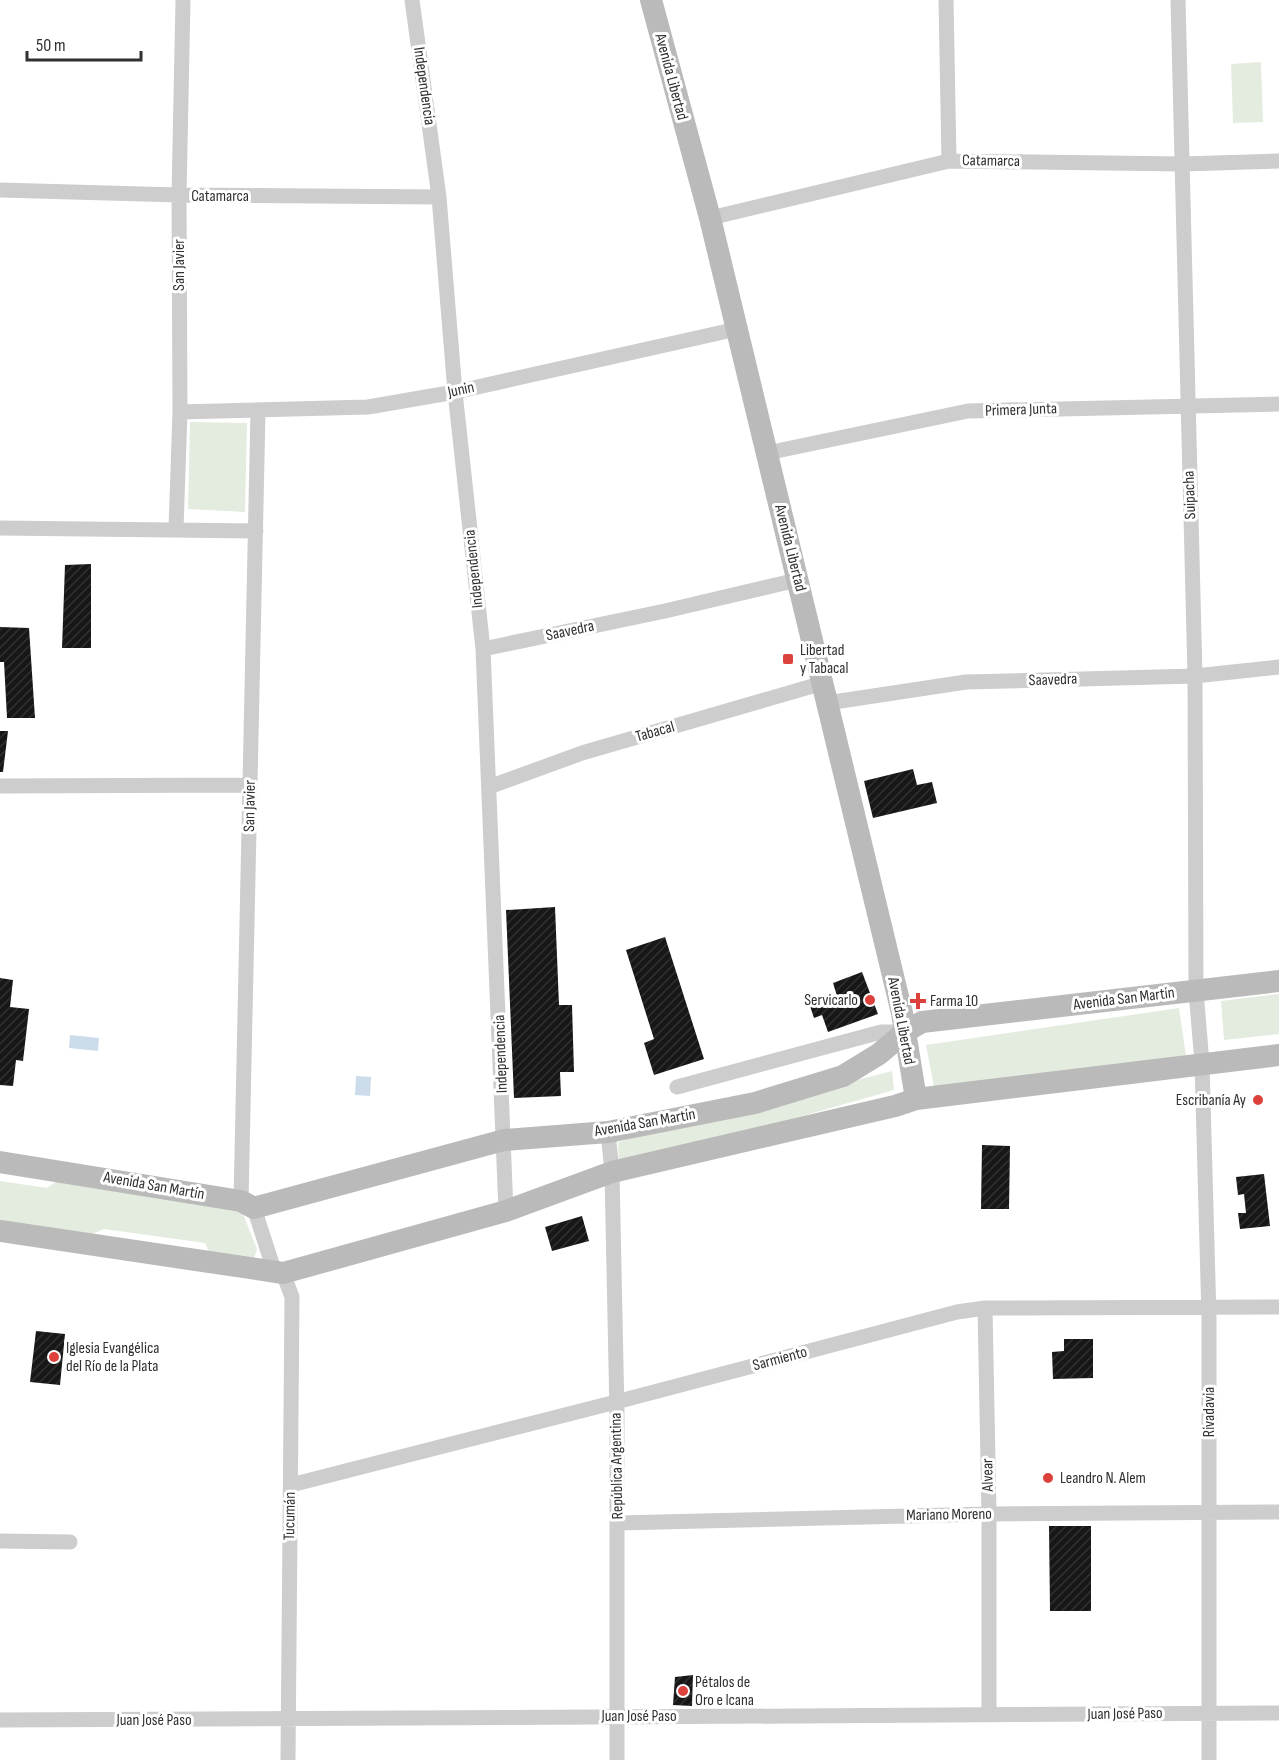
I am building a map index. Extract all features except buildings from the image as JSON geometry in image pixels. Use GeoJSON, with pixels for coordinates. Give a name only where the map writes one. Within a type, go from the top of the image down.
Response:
{"type":"FeatureCollection","features":[{"type":"Feature","properties":{"kind":"main road","name":"Avenida Libertad"},"geometry":{"type":"LineString","coordinates":[[651,0],[710,218],[825,693],[902,1013],[916,1099]]}},
{"type":"Feature","properties":{"kind":"main road","name":"Avenida San Martín"},"geometry":{"type":"LineString","coordinates":[[0,1162],[89,1174],[247,1204],[504,1140],[608,1132],[755,1103],[843,1077],[922,1022],[1279,981]]}},
{"type":"Feature","properties":{"kind":"main road"},"geometry":{"type":"LineString","coordinates":[[0,1231],[279,1273],[506,1211],[612,1172],[895,1106],[916,1099],[1279,1055]]}},
{"type":"Feature","properties":{"kind":"street","name":"San Javier"},"geometry":{"type":"LineString","coordinates":[[176,529],[180,412],[179,195],[183,0]]}},
{"type":"Feature","properties":{"kind":"street","name":"Independencia"},"geometry":{"type":"LineString","coordinates":[[412,0],[439,197],[455,392],[483,649],[506,1211]]}},
{"type":"Feature","properties":{"kind":"street"},"geometry":{"type":"LineString","coordinates":[[946,0],[949,160]]}},
{"type":"Feature","properties":{"kind":"street","name":"Suipacha"},"geometry":{"type":"LineString","coordinates":[[1178,0],[1195,676],[1196,991],[1202,1063]]}},
{"type":"Feature","properties":{"kind":"street","name":"Catamarca"},"geometry":{"type":"LineString","coordinates":[[710,218],[949,160],[1183,164],[1279,161]]}},
{"type":"Feature","properties":{"kind":"street","name":"Catamarca"},"geometry":{"type":"LineString","coordinates":[[0,190],[179,195],[439,197]]}},
{"type":"Feature","properties":{"kind":"street","name":"Junin"},"geometry":{"type":"LineString","coordinates":[[180,412],[368,407],[455,392],[737,329]]}},
{"type":"Feature","properties":{"kind":"street","name":"Primera Junta"},"geometry":{"type":"LineString","coordinates":[[767,453],[968,411],[1279,404]]}},
{"type":"Feature","properties":{"kind":"street","name":"San Javier"},"geometry":{"type":"LineString","coordinates":[[258,411],[250,785],[247,1204],[279,1273]]}},
{"type":"Feature","properties":{"kind":"street"},"geometry":{"type":"LineString","coordinates":[[0,528],[256,531]]}},
{"type":"Feature","properties":{"kind":"street","name":"Saavedra"},"geometry":{"type":"LineString","coordinates":[[483,649],[797,580]]}},
{"type":"Feature","properties":{"kind":"street","name":"Saavedra"},"geometry":{"type":"LineString","coordinates":[[825,693],[966,682],[1195,676],[1279,667]]}},
{"type":"Feature","properties":{"kind":"street","name":"Tabacal"},"geometry":{"type":"LineString","coordinates":[[489,787],[582,753],[825,693]]}},
{"type":"Feature","properties":{"kind":"street"},"geometry":{"type":"LineString","coordinates":[[0,786],[250,785]]}},
{"type":"Feature","properties":{"kind":"street"},"geometry":{"type":"LineString","coordinates":[[677,1087],[881,1032],[905,1032]]}},
{"type":"Feature","properties":{"kind":"street","name":"Rivadavia"},"geometry":{"type":"LineString","coordinates":[[1202,1063],[1208,1308],[1209,1760]]}},
{"type":"Feature","properties":{"kind":"street","name":"República Argentina"},"geometry":{"type":"LineString","coordinates":[[608,1132],[612,1172],[618,1523],[617,1760]]}},
{"type":"Feature","properties":{"kind":"street","name":"Tucumán"},"geometry":{"type":"LineString","coordinates":[[279,1273],[292,1297],[288,1760]]}},
{"type":"Feature","properties":{"kind":"street","name":"Sarmiento"},"geometry":{"type":"LineString","coordinates":[[291,1485],[957,1312],[985,1308],[1279,1307]]}},
{"type":"Feature","properties":{"kind":"street","name":"Alvear"},"geometry":{"type":"LineString","coordinates":[[985,1308],[989,1514],[989,1715]]}},
{"type":"Feature","properties":{"kind":"street","name":"Mariano Moreno"},"geometry":{"type":"LineString","coordinates":[[618,1523],[989,1514],[1279,1512]]}},
{"type":"Feature","properties":{"kind":"street"},"geometry":{"type":"LineString","coordinates":[[0,1540],[70,1542]]}},
{"type":"Feature","properties":{"kind":"street","name":"Juan José Paso"},"geometry":{"type":"LineString","coordinates":[[0,1720],[1279,1713]]}},
{"type":"Feature","properties":{"kind":"shaded area"},"geometry":{"type":"Polygon","coordinates":[[[1261,62],[1263,122],[1233,123],[1231,64],[1261,62]]]}},
{"type":"Feature","properties":{"kind":"shaded area"},"geometry":{"type":"Polygon","coordinates":[[[190,422],[247,423],[245,512],[188,509],[190,422]]]}},
{"type":"Feature","properties":{"kind":"shaded area"},"geometry":{"type":"Polygon","coordinates":[[[1279,994],[1279,1034],[1224,1040],[1221,1001],[1279,994]]]}},
{"type":"Feature","properties":{"kind":"shaded area"},"geometry":{"type":"Polygon","coordinates":[[[1179,1008],[1186,1056],[936,1097],[926,1045],[1179,1008]]]}},
{"type":"Feature","properties":{"kind":"shaded area"},"geometry":{"type":"Polygon","coordinates":[[[892,1071],[894,1090],[619,1168],[618,1142],[892,1071]]]}},
{"type":"Feature","properties":{"kind":"shaded area"},"geometry":{"type":"Polygon","coordinates":[[[0,1181],[47,1188],[57,1181],[234,1208],[243,1214],[257,1249],[254,1258],[211,1256],[205,1243],[104,1229],[83,1238],[0,1223],[0,1181]]]}},
{"type":"Feature","properties":{"kind":"water"},"geometry":{"type":"Polygon","coordinates":[[[70,1035],[99,1038],[98,1051],[69,1048],[70,1035]]]}},
{"type":"Feature","properties":{"kind":"water"},"geometry":{"type":"Polygon","coordinates":[[[356,1076],[371,1077],[370,1096],[355,1095],[356,1076]]]}},
{"type":"Feature","properties":{"kind":"place","name":"Libertad y Tabacal"},"geometry":{"type":"Point","coordinates":[788,659]}},
{"type":"Feature","properties":{"kind":"place","name":"Servicarlo"},"geometry":{"type":"Point","coordinates":[870,1000]}},
{"type":"Feature","properties":{"kind":"place","name":"Farma 10"},"geometry":{"type":"Point","coordinates":[918,1001]}},
{"type":"Feature","properties":{"kind":"place","name":"Escribanía Ay"},"geometry":{"type":"Point","coordinates":[1258,1100]}},
{"type":"Feature","properties":{"kind":"place","name":"Iglesia Evangélica del Río de la Plata"},"geometry":{"type":"Point","coordinates":[54,1357]}},
{"type":"Feature","properties":{"kind":"place","name":"Leandro N. Alem"},"geometry":{"type":"Point","coordinates":[1048,1478]}},
{"type":"Feature","properties":{"kind":"place","name":"Pétalos de Oro e Icana"},"geometry":{"type":"Point","coordinates":[683,1691]}}]}
